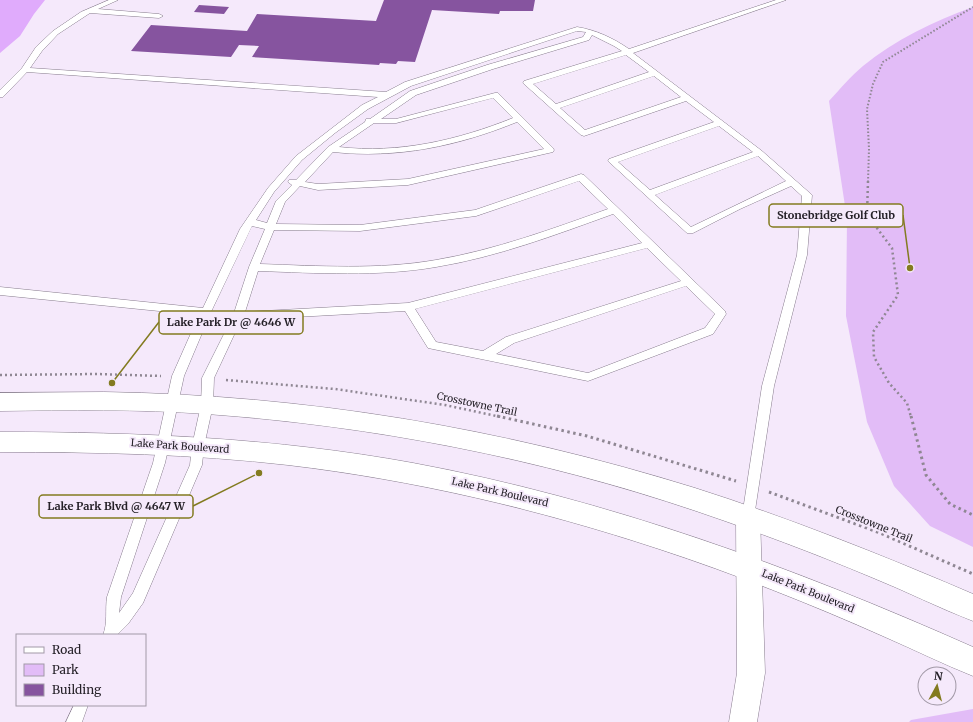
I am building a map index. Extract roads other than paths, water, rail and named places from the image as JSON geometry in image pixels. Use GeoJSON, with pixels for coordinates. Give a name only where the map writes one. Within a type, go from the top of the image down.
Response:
{"type":"FeatureCollection","features":[{"type":"Feature","properties":{"kind":"street"},"geometry":{"type":"LineString","coordinates":[[0,402],[102,402],[207,405],[348,420],[476,441],[605,472],[748,517],[843,552],[973,608]]}},
{"type":"Feature","properties":{"kind":"street","name":"Lake Park Boulevard"},"geometry":{"type":"LineString","coordinates":[[0,442],[162,444],[198,446],[328,460],[434,477],[495,490],[600,518],[748,567],[855,609],[973,662]]}},
{"type":"Feature","properties":{"kind":"street"},"geometry":{"type":"LineString","coordinates":[[743,722],[751,673],[748,517]]}},
{"type":"Feature","properties":{"kind":"lane"},"geometry":{"type":"LineString","coordinates":[[0,95],[26,70],[39,48],[68,22],[115,0]]}},
{"type":"Feature","properties":{"kind":"lane"},"geometry":{"type":"LineString","coordinates":[[688,98],[584,133],[527,83],[628,52],[783,0]]}},
{"type":"Feature","properties":{"kind":"lane"},"geometry":{"type":"LineString","coordinates":[[89,11],[159,16]]}},
{"type":"Feature","properties":{"kind":"lane"},"geometry":{"type":"LineString","coordinates":[[112,631],[112,608],[114,597],[159,463],[178,376],[206,312],[249,222],[271,190],[299,158],[332,131],[353,116],[408,84],[577,29],[590,31],[617,44],[720,123],[807,195],[802,255],[768,386],[748,517]]}},
{"type":"Feature","properties":{"kind":"lane"},"geometry":{"type":"LineString","coordinates":[[112,631],[131,608],[146,580],[196,465],[198,446],[207,405],[208,378],[238,316],[254,267],[281,201],[331,149],[413,93],[490,67],[586,38],[590,31]]}},
{"type":"Feature","properties":{"kind":"lane"},"geometry":{"type":"LineString","coordinates":[[26,70],[389,95],[400,102]]}},
{"type":"Feature","properties":{"kind":"lane"},"geometry":{"type":"LineString","coordinates":[[554,107],[655,73]]}},
{"type":"Feature","properties":{"kind":"lane"},"geometry":{"type":"LineString","coordinates":[[281,179],[297,184],[318,187],[408,182],[550,150],[496,95],[396,121],[370,122],[353,116]]}},
{"type":"Feature","properties":{"kind":"lane"},"geometry":{"type":"LineString","coordinates":[[331,149],[353,152],[384,152],[414,148],[460,139],[496,128],[519,118]]}},
{"type":"Feature","properties":{"kind":"lane"},"geometry":{"type":"LineString","coordinates":[[720,123],[612,161],[690,231],[737,207],[792,182]]}},
{"type":"Feature","properties":{"kind":"lane"},"geometry":{"type":"LineString","coordinates":[[649,194],[759,154]]}},
{"type":"Feature","properties":{"kind":"lane"},"geometry":{"type":"LineString","coordinates":[[249,222],[271,227],[360,228],[476,213],[581,177],[721,314],[709,331],[588,377],[432,345],[408,307]]}},
{"type":"Feature","properties":{"kind":"lane"},"geometry":{"type":"LineString","coordinates":[[254,267],[353,270],[435,264],[510,247],[614,210]]}},
{"type":"Feature","properties":{"kind":"lane"},"geometry":{"type":"LineString","coordinates":[[238,316],[408,307],[649,244]]}},
{"type":"Feature","properties":{"kind":"lane"},"geometry":{"type":"LineString","coordinates":[[484,356],[510,340],[688,282]]}},
{"type":"Feature","properties":{"kind":"lane"},"geometry":{"type":"LineString","coordinates":[[0,291],[206,312]]}},
{"type":"Feature","properties":{"kind":"lane"},"geometry":{"type":"LineString","coordinates":[[74,722],[82,706]]}},
{"type":"Feature","properties":{"kind":"place","name":"Stonebridge Golf Club"},"geometry":{"type":"Point","coordinates":[910,268]}},
{"type":"Feature","properties":{"kind":"place","name":"Lake Park Dr @ 4646 W"},"geometry":{"type":"Point","coordinates":[112,383]}},
{"type":"Feature","properties":{"kind":"place","name":"Lake Park Blvd @ 4647 W"},"geometry":{"type":"Point","coordinates":[259,473]}}]}
